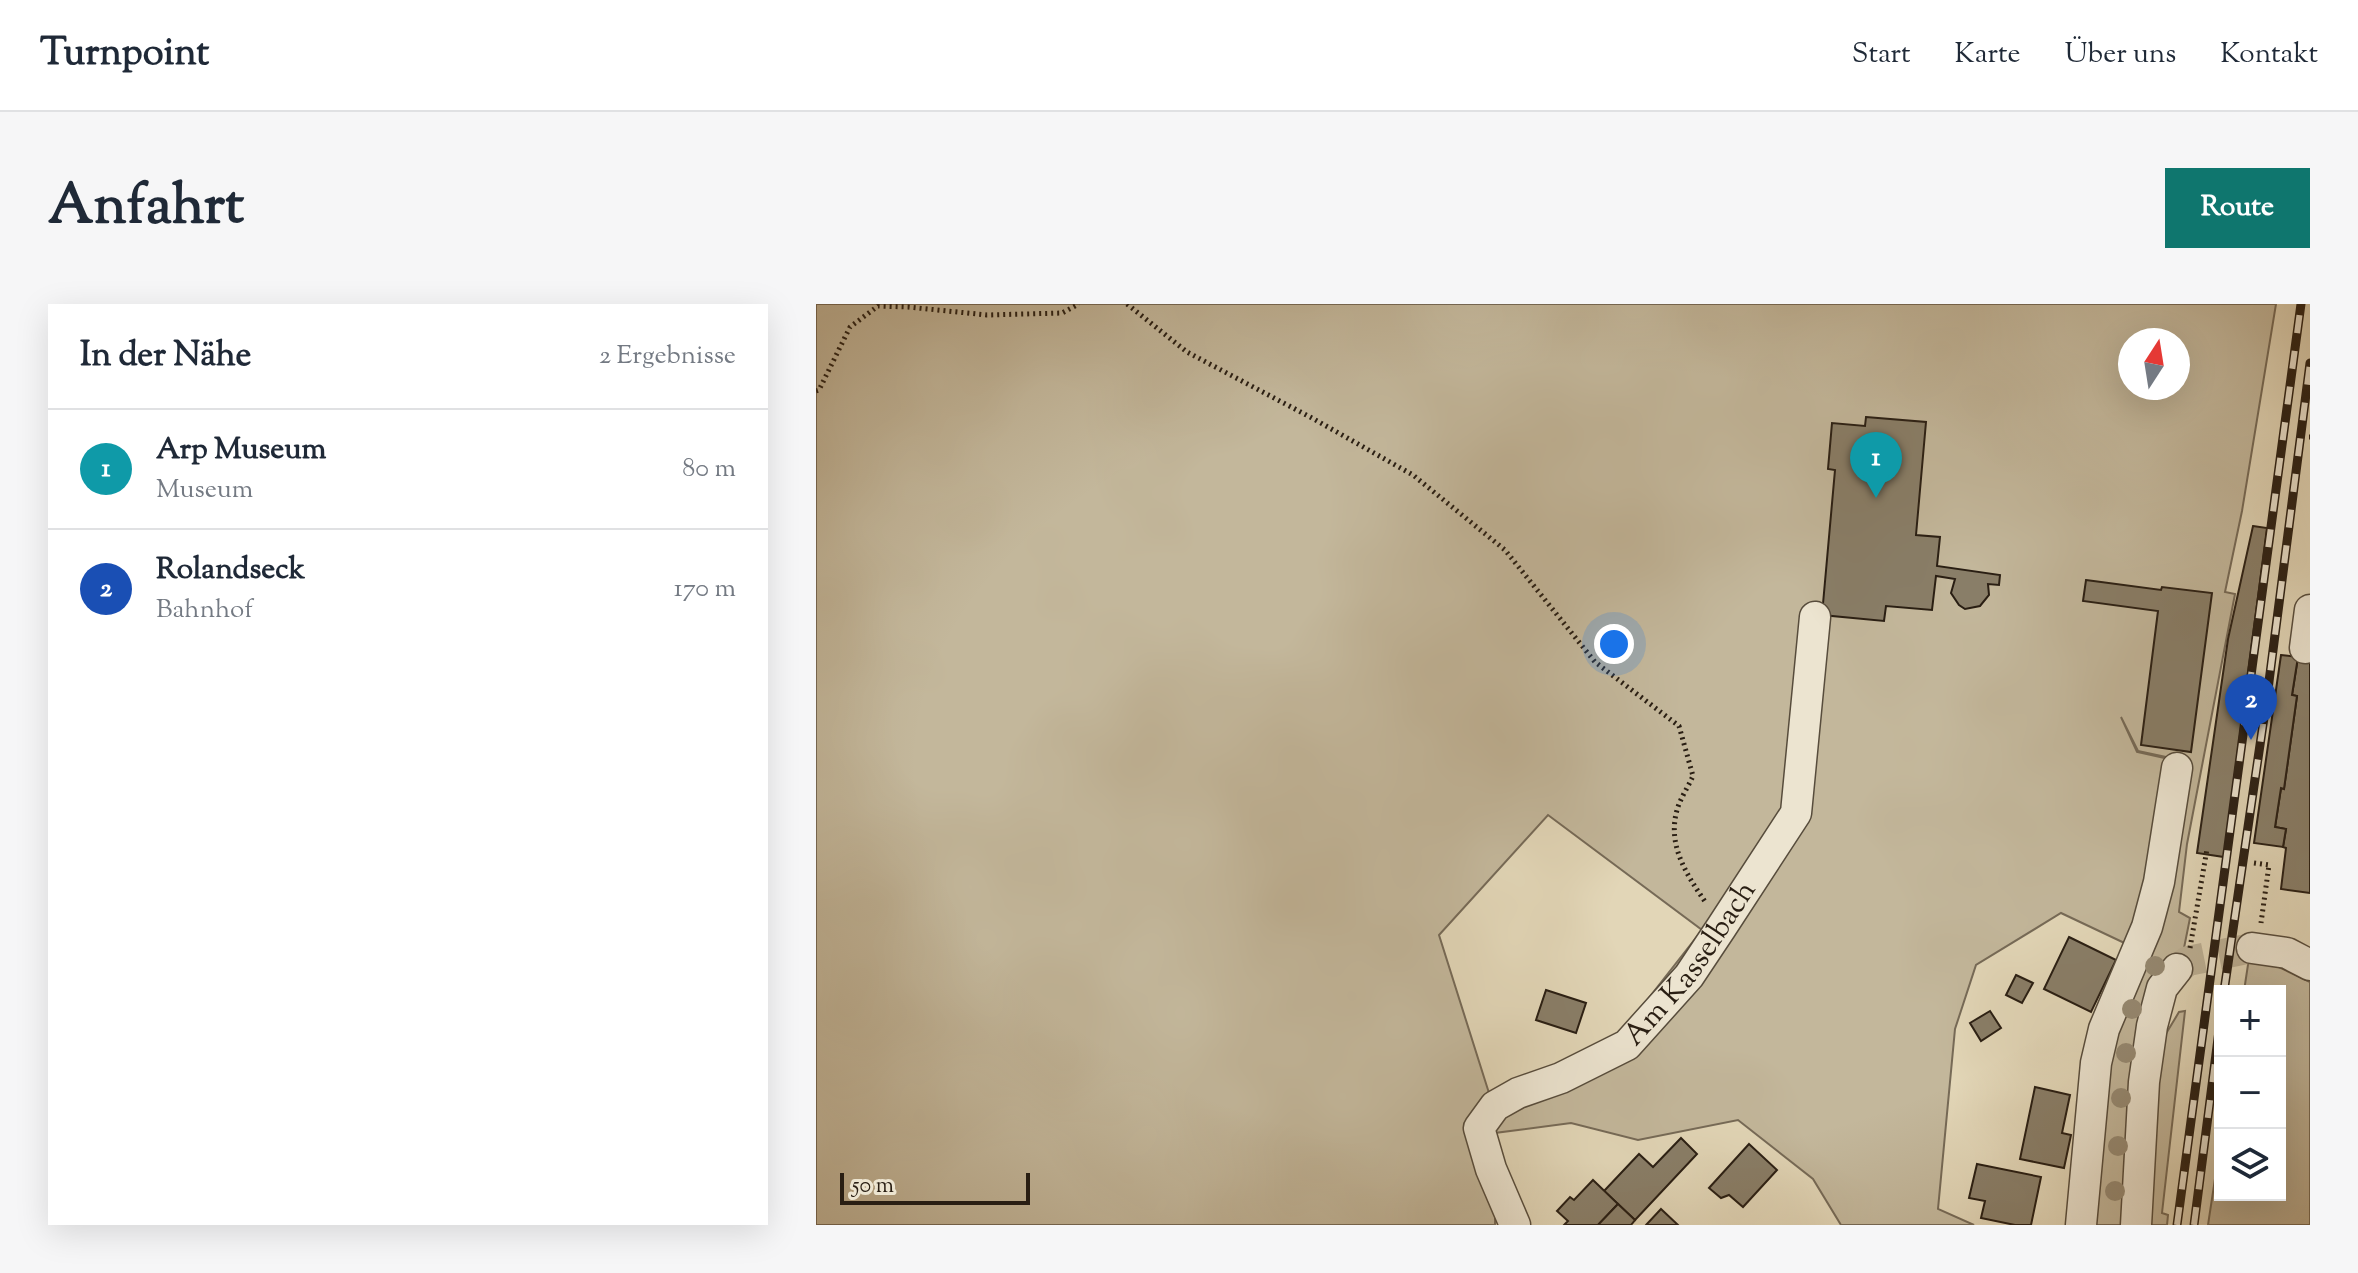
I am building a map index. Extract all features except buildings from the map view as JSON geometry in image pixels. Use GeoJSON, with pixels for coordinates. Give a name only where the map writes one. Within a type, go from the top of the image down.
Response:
{"type":"FeatureCollection","features":[{"type":"Feature","properties":{"kind":"lane"},"geometry":{"type":"LineString","coordinates":[[2305,648],[2310,610]]}},
{"type":"Feature","properties":{"kind":"lane","name":"Am Kasselbach"},"geometry":{"type":"LineString","coordinates":[[1515,1225],[1491,1169],[1479,1128],[1495,1106],[1518,1093],[1561,1078],[1627,1045],[1689,976],[1721,928],[1796,813],[1815,617]]}},
{"type":"Feature","properties":{"kind":"lane"},"geometry":{"type":"LineString","coordinates":[[2081,1225],[2096,1063],[2104,1029],[2151,912],[2168,834],[2177,768]]}},
{"type":"Feature","properties":{"kind":"lane"},"geometry":{"type":"LineString","coordinates":[[2255,948],[2287,953],[2310,965]]}},
{"type":"Feature","properties":{"kind":"lane"},"geometry":{"type":"LineString","coordinates":[[2136,1225],[2144,1082],[2152,1026],[2162,988],[2183,965]]}},
{"type":"Feature","properties":{"kind":"path"},"geometry":{"type":"LineString","coordinates":[[816,391],[850,327],[878,306],[987,315],[1062,313],[1079,304]]}},
{"type":"Feature","properties":{"kind":"path"},"geometry":{"type":"LineString","coordinates":[[1127,304],[1187,352],[1413,475],[1505,550],[1595,662],[1679,726],[1693,776],[1677,809],[1673,837],[1685,870],[1721,928]]}},
{"type":"Feature","properties":{"kind":"path"},"geometry":{"type":"LineString","coordinates":[[2183,965],[2207,849]]}},
{"type":"Feature","properties":{"kind":"path"},"geometry":{"type":"LineString","coordinates":[[2254,863],[2269,865],[2255,948]]}},
{"type":"Feature","properties":{"kind":"shaded area"},"geometry":{"type":"Polygon","coordinates":[[[816,304],[2276,304],[2242,511],[2225,592],[2235,594],[2187,844],[2179,912],[2190,918],[2182,958],[2157,980],[2142,1023],[2136,1083],[2130,1225],[2088,1225],[2105,1068],[2119,1014],[2142,962],[2171,862],[2185,761],[2138,751],[2121,717],[2137,752],[2169,759],[2155,863],[2135,948],[2061,913],[1976,965],[1955,1029],[1938,1209],[1974,1225],[1841,1225],[1813,1179],[1738,1120],[1638,1140],[1571,1123],[1495,1133],[1495,1225],[816,1225],[816,304]],[[1548,815],[1439,935],[1489,1093],[1612,1045],[1702,930],[1548,815]]]}},
{"type":"Feature","properties":{"kind":"shaded area"},"geometry":{"type":"Polygon","coordinates":[[[2249,958],[2264,960],[2310,982],[2310,1225],[2208,1225],[2214,1186],[2214,1201],[2286,1201],[2286,985],[2245,985],[2249,958]]]}},
{"type":"Feature","properties":{"kind":"shaded area"},"geometry":{"type":"Polygon","coordinates":[[[2185,1011],[2162,1213],[2168,1215],[2167,1225],[2148,1225],[2161,1042],[2179,1012],[2185,1011]]]}},
{"type":"Feature","properties":{"kind":"tunnel"},"geometry":{"type":"LineString","coordinates":[[2177,969],[2188,961],[2252,948]]}},
{"type":"Feature","properties":{"kind":"railway"},"geometry":{"type":"LineString","coordinates":[[2177,1225],[2301,304]]}},
{"type":"Feature","properties":{"kind":"railway"},"geometry":{"type":"LineString","coordinates":[[2225,985],[2267,697],[2310,363]]}},
{"type":"Feature","properties":{"kind":"railway"},"geometry":{"type":"LineString","coordinates":[[2194,1225],[2216,1057]]}},
{"type":"Feature","properties":{"kind":"place","name":"Arp Museum"},"geometry":{"type":"Point","coordinates":[1876,498]}},
{"type":"Feature","properties":{"kind":"place","name":"Rolandseck"},"geometry":{"type":"Point","coordinates":[2251,740]}}]}
